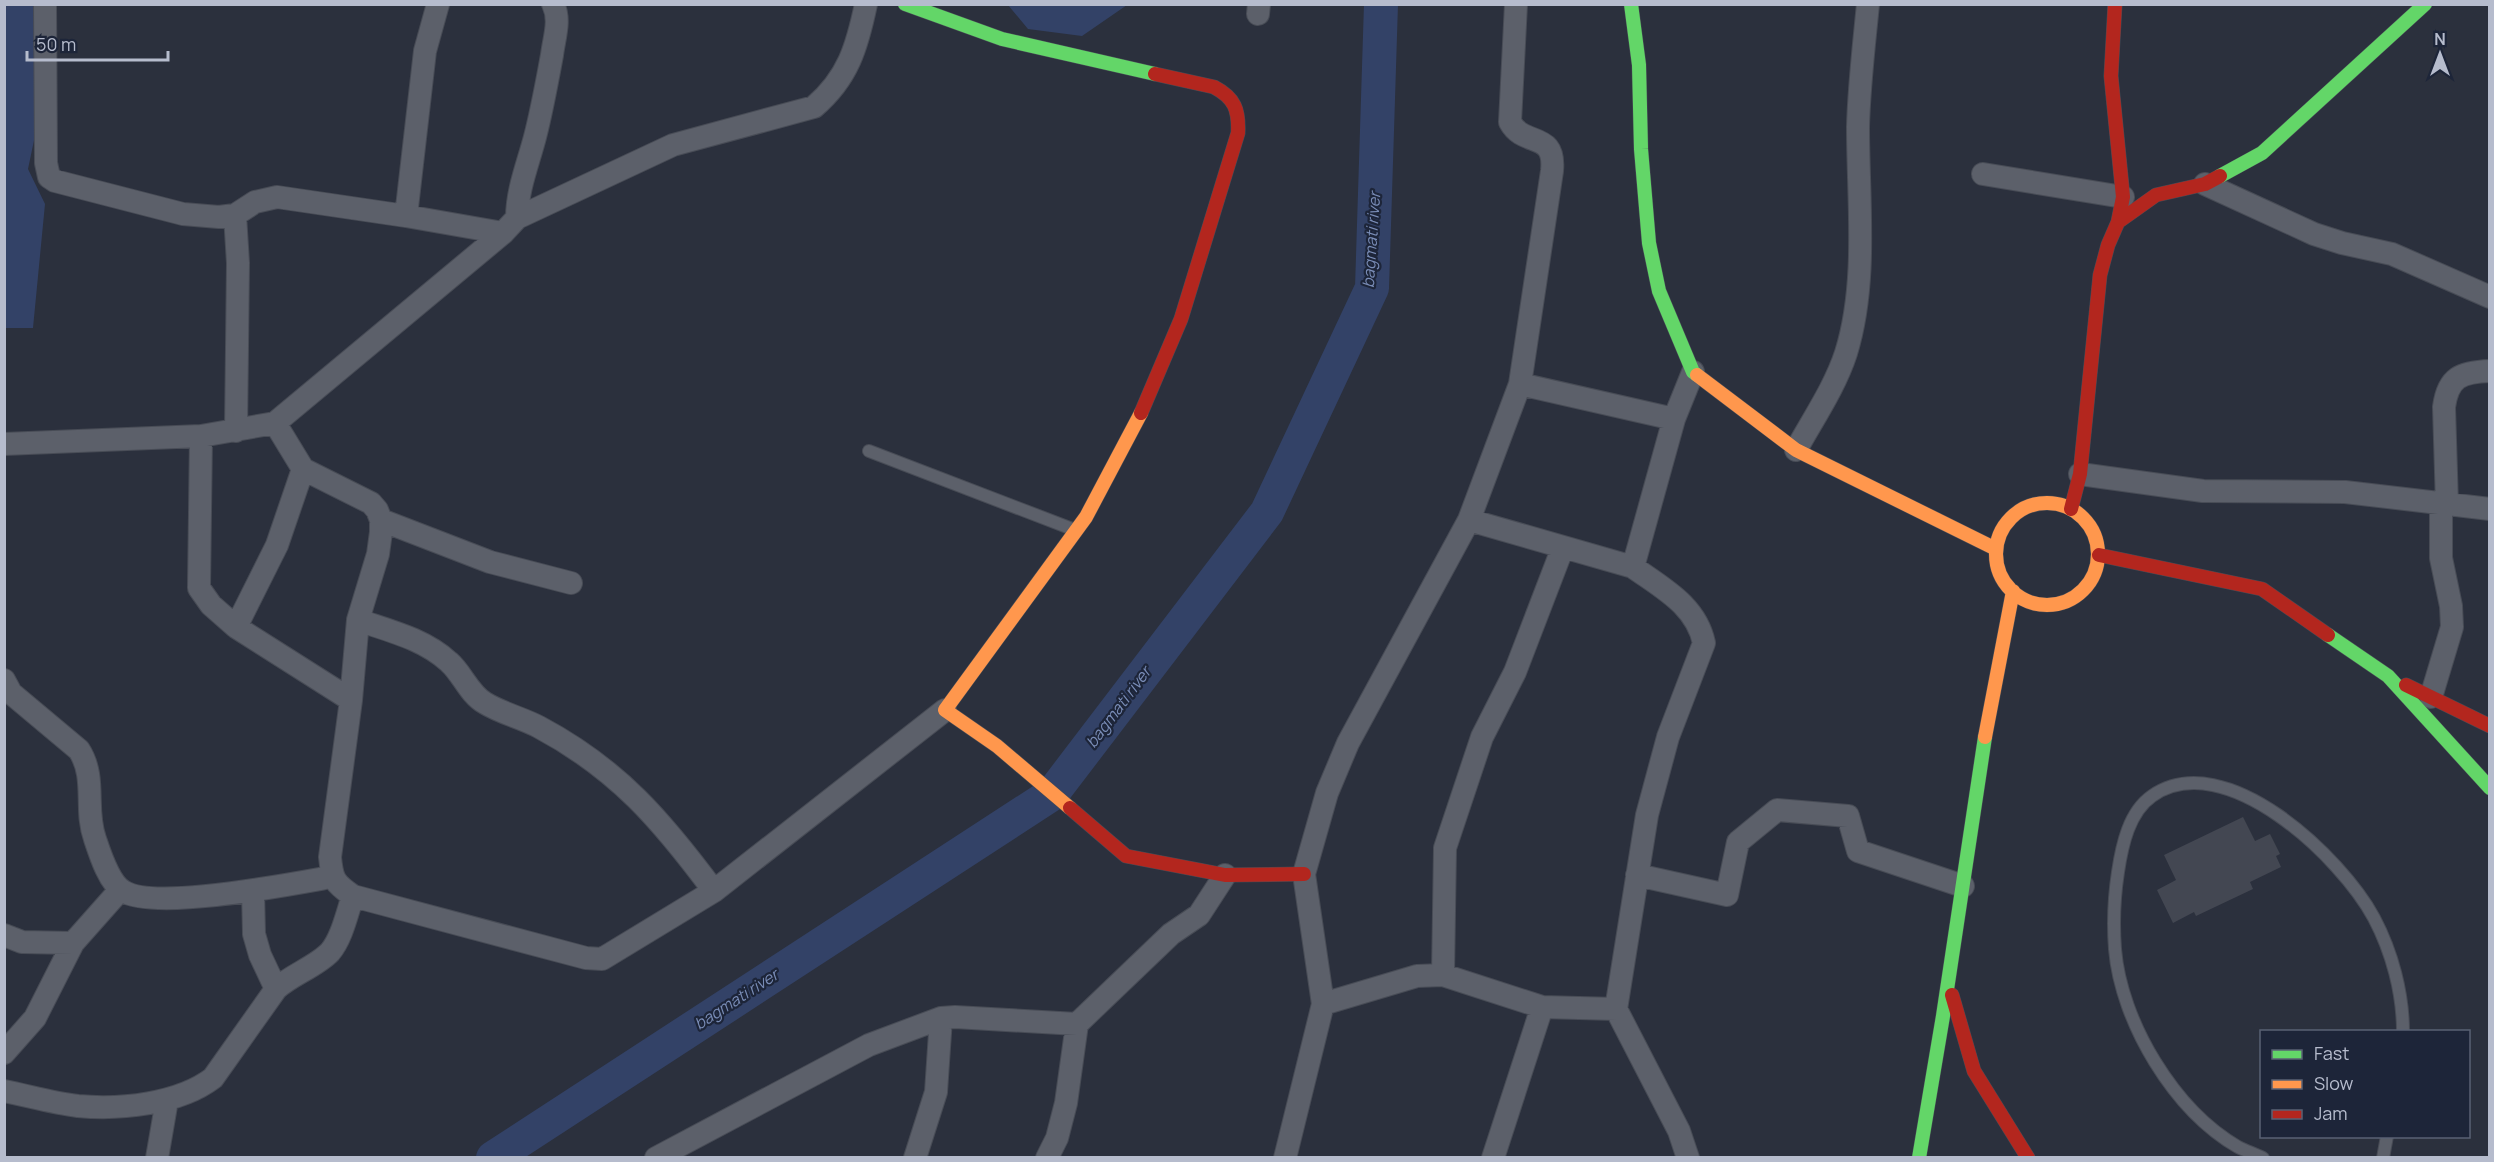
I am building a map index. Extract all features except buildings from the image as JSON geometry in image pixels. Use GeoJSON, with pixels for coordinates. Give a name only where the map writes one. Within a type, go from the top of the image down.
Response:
{"type":"FeatureCollection","features":[{"type":"Feature","properties":{"kind":"street"},"geometry":{"type":"LineString","coordinates":[[45,4],[46,163],[49,177],[55,182],[183,214],[219,217],[235,215],[255,202],[277,197],[406,216],[510,226]]}},
{"type":"Feature","properties":{"kind":"street"},"geometry":{"type":"LineString","coordinates":[[406,216],[425,51],[438,4]]}},
{"type":"Feature","properties":{"kind":"street"},"geometry":{"type":"LineString","coordinates":[[510,226],[535,138],[550,65],[557,23],[553,4]]}},
{"type":"Feature","properties":{"kind":"street"},"geometry":{"type":"LineString","coordinates":[[4,444],[201,436],[275,423],[510,226],[673,145],[814,107],[831,93],[845,74],[862,24],[866,4]]}},
{"type":"Feature","properties":{"kind":"street"},"geometry":{"type":"LineString","coordinates":[[275,423],[303,469],[370,503],[377,510],[381,520],[378,554],[358,620],[351,700],[330,857],[332,877],[340,887],[353,896],[595,960],[609,956],[714,891],[945,710],[1086,517],[1146,404],[1181,319],[1238,133],[1239,116],[1236,103],[1228,94],[1214,87],[1002,39],[905,4]]}},
{"type":"Feature","properties":{"kind":"street"},"geometry":{"type":"LineString","coordinates":[[1285,1158],[1323,1004],[1304,874],[1327,793],[1348,743],[1469,520],[1520,384],[1554,159],[1551,150],[1546,145],[1520,134],[1510,122],[1516,4]]}},
{"type":"Feature","properties":{"kind":"street"},"geometry":{"type":"LineString","coordinates":[[1631,4],[1639,65],[1641,148],[1649,243],[1659,291],[1693,372],[1796,450],[1996,549]]}},
{"type":"Feature","properties":{"kind":"street"},"geometry":{"type":"LineString","coordinates":[[1796,450],[1836,378],[1846,353],[1853,323],[1859,256],[1858,124],[1868,4]]}},
{"type":"Feature","properties":{"kind":"street"},"geometry":{"type":"LineString","coordinates":[[2072,508],[2080,474],[2100,275],[2108,245],[2118,222],[2123,198],[2110,76],[2115,4]]}},
{"type":"Feature","properties":{"kind":"street"},"geometry":{"type":"LineString","coordinates":[[2118,222],[2156,195],[2205,184],[2262,153],[2425,4]]}},
{"type":"Feature","properties":{"kind":"street"},"geometry":{"type":"LineString","coordinates":[[1983,174],[2123,198]]}},
{"type":"Feature","properties":{"kind":"street"},"geometry":{"type":"LineString","coordinates":[[2205,184],[2314,234],[2392,254],[2490,297]]}},
{"type":"Feature","properties":{"kind":"street"},"geometry":{"type":"LineString","coordinates":[[235,215],[238,263],[236,431]]}},
{"type":"Feature","properties":{"kind":"street"},"geometry":{"type":"LineString","coordinates":[[2431,697],[2452,627],[2451,606],[2441,558],[2446,393],[2451,382],[2488,366]]}},
{"type":"Feature","properties":{"kind":"street"},"geometry":{"type":"LineString","coordinates":[[1633,567],[1674,419],[1693,372]]}},
{"type":"Feature","properties":{"kind":"street"},"geometry":{"type":"LineString","coordinates":[[1520,384],[1674,419]]}},
{"type":"Feature","properties":{"kind":"street"},"geometry":{"type":"LineString","coordinates":[[201,436],[199,588],[211,605],[236,627],[351,700]]}},
{"type":"Feature","properties":{"kind":"street"},"geometry":{"type":"LineString","coordinates":[[236,627],[277,545],[303,469]]}},
{"type":"Feature","properties":{"kind":"street"},"geometry":{"type":"LineString","coordinates":[[2080,474],[2203,491],[2344,492],[2490,509]]}},
{"type":"Feature","properties":{"kind":"street"},"geometry":{"type":"LineString","coordinates":[[2044,503],[2072,508],[2083,517],[2092,528],[2099,555],[2090,582],[2080,593],[2054,604],[2039,604],[2025,600],[2007,584],[1998,568],[1996,549],[2007,522],[2017,512],[2044,503]]}},
{"type":"Feature","properties":{"kind":"street"},"geometry":{"type":"LineString","coordinates":[[381,520],[490,562],[571,583]]}},
{"type":"Feature","properties":{"kind":"street"},"geometry":{"type":"LineString","coordinates":[[1469,520],[1633,567],[1680,601],[1700,628],[1704,643],[1668,736],[1647,815],[1616,1009],[1679,1131],[1688,1158]]}},
{"type":"Feature","properties":{"kind":"street"},"geometry":{"type":"LineString","coordinates":[[1443,975],[1445,848],[1482,737],[1515,672],[1563,547]]}},
{"type":"Feature","properties":{"kind":"street"},"geometry":{"type":"LineString","coordinates":[[2099,555],[2262,589],[2388,676],[2490,726]]}},
{"type":"Feature","properties":{"kind":"street"},"geometry":{"type":"LineString","coordinates":[[1918,1158],[1935,1074],[1994,678],[2013,591]]}},
{"type":"Feature","properties":{"kind":"street"},"geometry":{"type":"LineString","coordinates":[[358,620],[433,648],[452,663],[482,701],[538,726],[600,766],[632,791],[670,832],[714,891]]}},
{"type":"Feature","properties":{"kind":"street"},"geometry":{"type":"LineString","coordinates":[[2388,676],[2490,788]]}},
{"type":"Feature","properties":{"kind":"street"},"geometry":{"type":"LineString","coordinates":[[4,680],[11,693],[79,750],[86,760],[90,781],[91,827],[111,877],[120,890],[141,897],[189,897],[253,891],[332,877]]}},
{"type":"Feature","properties":{"kind":"street"},"geometry":{"type":"LineString","coordinates":[[945,710],[997,746],[1126,856],[1225,874],[1304,874]]}},
{"type":"Feature","properties":{"kind":"street"},"geometry":{"type":"LineString","coordinates":[[1637,875],[1727,895],[1738,842],[1777,810],[1848,816],[1858,851],[1963,886]]}},
{"type":"Feature","properties":{"kind":"street"},"geometry":{"type":"LineString","coordinates":[[1047,1158],[1057,1138],[1066,1103],[1077,1024],[1172,934],[1199,915],[1225,874]]}},
{"type":"Feature","properties":{"kind":"street"},"geometry":{"type":"LineString","coordinates":[[4,1053],[35,1018],[73,943],[120,890]]}},
{"type":"Feature","properties":{"kind":"street"},"geometry":{"type":"LineString","coordinates":[[253,891],[254,934],[260,956],[276,989]]}},
{"type":"Feature","properties":{"kind":"street"},"geometry":{"type":"LineString","coordinates":[[4,1092],[78,1106],[102,1106],[167,1100],[201,1088],[213,1078],[276,989],[287,978],[323,958],[331,950],[353,896]]}},
{"type":"Feature","properties":{"kind":"street"},"geometry":{"type":"LineString","coordinates":[[4,935],[22,942],[73,943]]}},
{"type":"Feature","properties":{"kind":"street"},"geometry":{"type":"LineString","coordinates":[[1323,1004],[1417,976],[1443,975],[1542,1007],[1616,1009]]}},
{"type":"Feature","properties":{"kind":"street"},"geometry":{"type":"LineString","coordinates":[[1949,985],[1974,1071],[2028,1158]]}},
{"type":"Feature","properties":{"kind":"street"},"geometry":{"type":"LineString","coordinates":[[1493,1158],[1542,1007]]}},
{"type":"Feature","properties":{"kind":"street"},"geometry":{"type":"LineString","coordinates":[[656,1158],[698,1148],[870,1045],[941,1018],[1077,1024]]}},
{"type":"Feature","properties":{"kind":"street"},"geometry":{"type":"LineString","coordinates":[[915,1158],[936,1092],[941,1018]]}},
{"type":"Feature","properties":{"kind":"street"},"geometry":{"type":"LineString","coordinates":[[157,1158],[167,1100]]}},
{"type":"Feature","properties":{"kind":"lane"},"geometry":{"type":"LineString","coordinates":[[869,452],[1076,531]]}},
{"type":"Feature","properties":{"kind":"lane"},"geometry":{"type":"LineString","coordinates":[[2263,1158],[2238,1147],[2204,1120],[2170,1086],[2140,1037],[2123,992],[2115,951],[2113,905],[2120,860],[2132,820],[2141,804],[2155,794],[2180,784],[2205,784],[2232,790],[2291,825],[2320,850],[2353,888],[2373,918],[2390,956],[2397,985],[2403,1030]]}},
{"type":"Feature","properties":{"kind":"lane"},"geometry":{"type":"LineString","coordinates":[[2383,1158],[2387,1138]]}},
{"type":"Feature","properties":{"kind":"water"},"geometry":{"type":"Polygon","coordinates":[[[5,5],[37,5],[41,107],[28,169],[45,204],[33,328],[5,328],[5,5]]]}},
{"type":"Feature","properties":{"kind":"water"},"geometry":{"type":"Polygon","coordinates":[[[1008,5],[1127,5],[1082,36],[1028,29],[1008,5]]]}},
{"type":"Feature","properties":{"kind":"waterway","name":"bagmati river"},"geometry":{"type":"LineString","coordinates":[[493,1158],[1052,794],[1267,512],[1372,288],[1381,4]]}},
{"type":"Feature","properties":{"kind":"traffic: fast"},"geometry":{"type":"LineString","coordinates":[[905,4],[1002,39],[1155,74]]}},
{"type":"Feature","properties":{"kind":"traffic: fast"},"geometry":{"type":"LineString","coordinates":[[1631,4],[1639,65],[1641,149],[1649,243],[1659,291],[1693,372],[1697,375]]}},
{"type":"Feature","properties":{"kind":"traffic: fast"},"geometry":{"type":"LineString","coordinates":[[2220,176],[2262,153],[2425,4]]}},
{"type":"Feature","properties":{"kind":"traffic: fast"},"geometry":{"type":"LineString","coordinates":[[2328,635],[2388,676],[2490,788]]}},
{"type":"Feature","properties":{"kind":"traffic: fast"},"geometry":{"type":"LineString","coordinates":[[1919,1158],[1985,737]]}},
{"type":"Feature","properties":{"kind":"traffic: slow"},"geometry":{"type":"LineString","coordinates":[[1697,375],[1796,450],[1996,549]]}},
{"type":"Feature","properties":{"kind":"traffic: slow"},"geometry":{"type":"LineString","coordinates":[[1070,808],[997,746],[945,710],[1086,517],[1141,413]]}},
{"type":"Feature","properties":{"kind":"traffic: slow"},"geometry":{"type":"LineString","coordinates":[[2047,503],[2066,507],[2083,518],[2094,535],[2098,554],[2094,573],[2083,590],[2066,601],[2047,605],[2028,601],[2011,590],[2000,573],[1996,554],[2000,535],[2011,518],[2028,507],[2047,503]]}},
{"type":"Feature","properties":{"kind":"traffic: slow"},"geometry":{"type":"LineString","coordinates":[[1985,737],[2013,591]]}},
{"type":"Feature","properties":{"kind":"traffic: jam"},"geometry":{"type":"LineString","coordinates":[[2115,4],[2111,76],[2123,197],[2118,222]]}},
{"type":"Feature","properties":{"kind":"traffic: jam"},"geometry":{"type":"LineString","coordinates":[[1141,413],[1181,319],[1238,133],[1238,118],[1234,106],[1221,91],[1214,87],[1155,74]]}},
{"type":"Feature","properties":{"kind":"traffic: jam"},"geometry":{"type":"LineString","coordinates":[[2071,509],[2080,474],[2100,275],[2108,245],[2118,222],[2156,195],[2205,184],[2220,176]]}},
{"type":"Feature","properties":{"kind":"traffic: jam"},"geometry":{"type":"LineString","coordinates":[[2099,555],[2262,589],[2328,635]]}},
{"type":"Feature","properties":{"kind":"traffic: jam"},"geometry":{"type":"LineString","coordinates":[[2406,685],[2490,726]]}},
{"type":"Feature","properties":{"kind":"traffic: jam"},"geometry":{"type":"LineString","coordinates":[[1070,808],[1126,856],[1225,875],[1304,874]]}},
{"type":"Feature","properties":{"kind":"traffic: jam"},"geometry":{"type":"LineString","coordinates":[[1952,995],[1974,1071],[2028,1158]]}}]}
